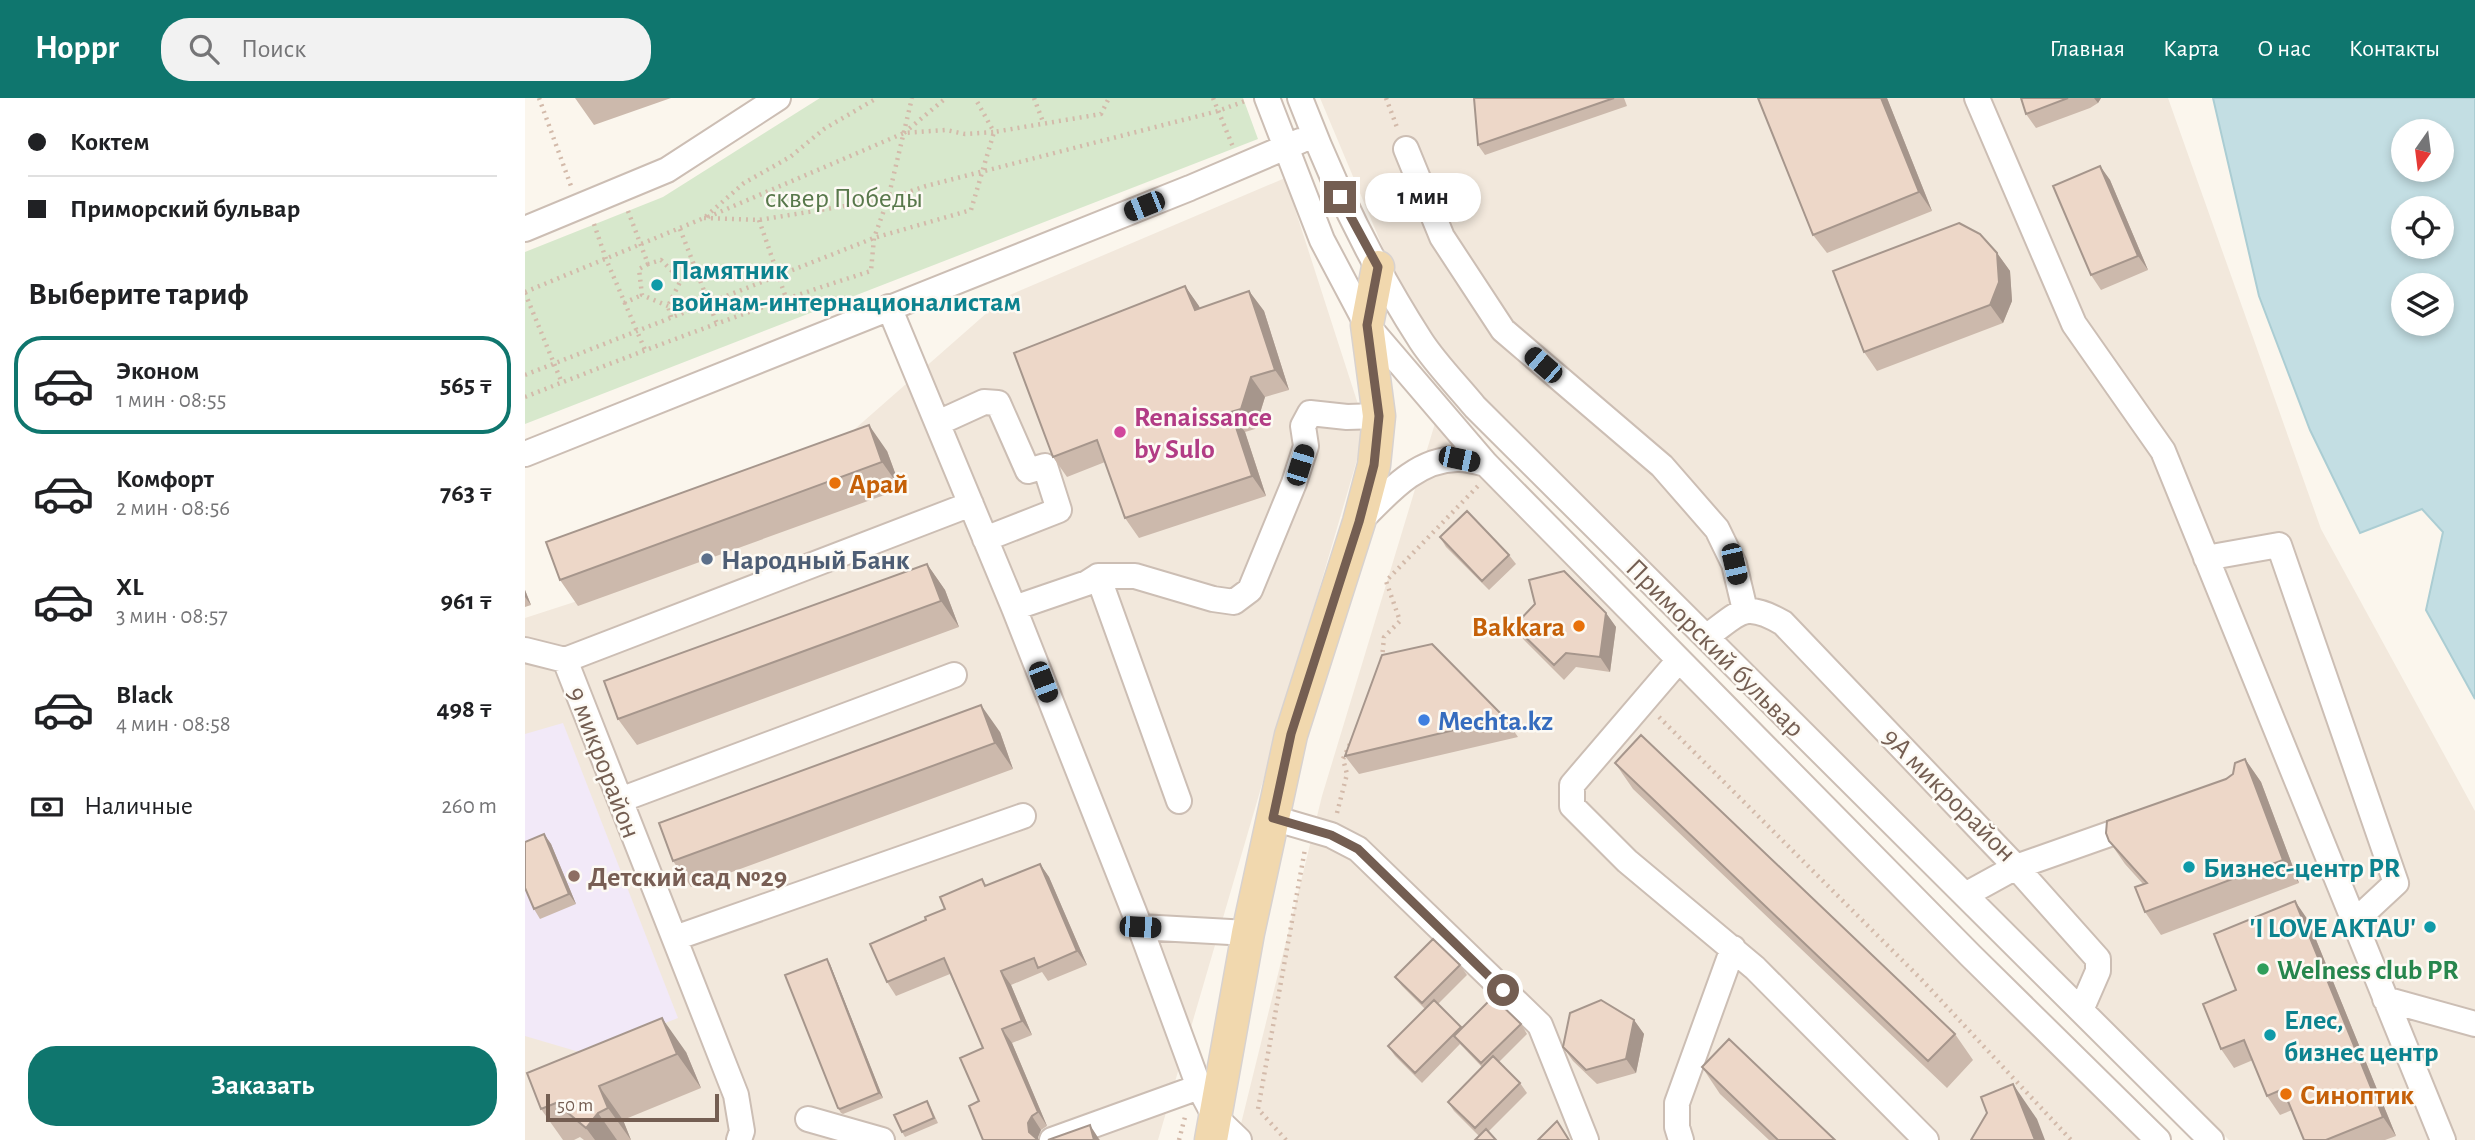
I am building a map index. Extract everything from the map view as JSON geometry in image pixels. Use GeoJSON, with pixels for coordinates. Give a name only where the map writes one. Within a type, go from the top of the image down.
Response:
{"type":"FeatureCollection","features":[{"type":"Feature","properties":{"kind":"main road"},"geometry":{"type":"LineString","coordinates":[[1204,1123],[1291,734],[1359,522],[1374,465],[1379,416],[1367,325],[1378,267]]}},
{"type":"Feature","properties":{"kind":"street"},"geometry":{"type":"LineString","coordinates":[[525,229],[667,170],[778,98]]}},
{"type":"Feature","properties":{"kind":"street","name":"Приморский бульвар"},"geometry":{"type":"LineString","coordinates":[[1267,98],[1322,240],[1367,325],[1486,464],[1971,956],[2158,1140]]}},
{"type":"Feature","properties":{"kind":"street","name":"Приморский бульвар"},"geometry":{"type":"LineString","coordinates":[[1300,98],[1340,197],[1378,267],[1422,343],[1475,407],[2211,1140]]}},
{"type":"Feature","properties":{"kind":"street"},"geometry":{"type":"LineString","coordinates":[[1977,98],[2074,324],[2163,451],[2443,1140]]}},
{"type":"Feature","properties":{"kind":"street"},"geometry":{"type":"LineString","coordinates":[[525,454],[1314,136]]}},
{"type":"Feature","properties":{"kind":"street"},"geometry":{"type":"LineString","coordinates":[[1406,149],[1442,237],[1503,330],[1662,466],[1717,529],[1734,564],[1745,610],[1706,637]]}},
{"type":"Feature","properties":{"kind":"street"},"geometry":{"type":"LineString","coordinates":[[889,307],[1014,608],[1140,927],[1199,1087],[1204,1123],[1239,1140]]}},
{"type":"Feature","properties":{"kind":"street"},"geometry":{"type":"LineString","coordinates":[[937,423],[984,401],[998,403],[1028,471],[1045,466],[1059,510],[985,539]]}},
{"type":"Feature","properties":{"kind":"street"},"geometry":{"type":"LineString","coordinates":[[1014,608],[1087,583],[1098,576],[1135,576],[1213,599],[1234,601],[1250,590],[1294,483],[1306,446],[1303,426],[1310,413],[1347,417],[1379,416]]}},
{"type":"Feature","properties":{"kind":"street"},"geometry":{"type":"LineString","coordinates":[[1359,522],[1392,488],[1426,464],[1459,459],[1486,464]]}},
{"type":"Feature","properties":{"kind":"street"},"geometry":{"type":"LineString","coordinates":[[565,660],[971,504]]}},
{"type":"Feature","properties":{"kind":"street"},"geometry":{"type":"LineString","coordinates":[[2206,558],[2279,545],[2396,883],[2354,922]]}},
{"type":"Feature","properties":{"kind":"street"},"geometry":{"type":"LineString","coordinates":[[1098,576],[1179,801]]}},
{"type":"Feature","properties":{"kind":"street","name":"9А микрорайон"},"geometry":{"type":"LineString","coordinates":[[1745,610],[1762,611],[1783,624],[2016,867],[2159,816]]}},
{"type":"Feature","properties":{"kind":"street","name":"9 микрорайон"},"geometry":{"type":"LineString","coordinates":[[525,650],[565,660],[736,1095],[742,1131],[739,1140]]}},
{"type":"Feature","properties":{"kind":"street"},"geometry":{"type":"LineString","coordinates":[[1679,660],[1572,785],[1572,806],[1627,861],[1765,977],[1926,1140]]}},
{"type":"Feature","properties":{"kind":"street"},"geometry":{"type":"LineString","coordinates":[[620,800],[954,675]]}},
{"type":"Feature","properties":{"kind":"street"},"geometry":{"type":"LineString","coordinates":[[675,938],[1023,816]]}},
{"type":"Feature","properties":{"kind":"street"},"geometry":{"type":"LineString","coordinates":[[1273,818],[1331,835],[1358,849],[1540,1025],[1586,1140]]}},
{"type":"Feature","properties":{"kind":"street"},"geometry":{"type":"LineString","coordinates":[[1965,895],[2016,867],[2098,959],[2098,971],[2081,1010]]}},
{"type":"Feature","properties":{"kind":"street"},"geometry":{"type":"LineString","coordinates":[[1140,927],[1248,933]]}},
{"type":"Feature","properties":{"kind":"street"},"geometry":{"type":"LineString","coordinates":[[1681,1140],[1677,1128],[1677,1103],[1733,948]]}},
{"type":"Feature","properties":{"kind":"street"},"geometry":{"type":"LineString","coordinates":[[2385,999],[2475,1024]]}},
{"type":"Feature","properties":{"kind":"street"},"geometry":{"type":"LineString","coordinates":[[1052,1140],[1199,1087]]}},
{"type":"Feature","properties":{"kind":"street"},"geometry":{"type":"LineString","coordinates":[[808,1119],[882,1140]]}},
{"type":"Feature","properties":{"kind":"path"},"geometry":{"type":"LineString","coordinates":[[539,98],[582,206],[645,350]]}},
{"type":"Feature","properties":{"kind":"path"},"geometry":{"type":"LineString","coordinates":[[704,218],[744,183],[790,157],[824,129],[877,98]]}},
{"type":"Feature","properties":{"kind":"path"},"geometry":{"type":"LineString","coordinates":[[525,397],[786,298],[871,271],[874,238],[888,199],[912,98]]}},
{"type":"Feature","properties":{"kind":"path"},"geometry":{"type":"LineString","coordinates":[[562,383],[525,293],[904,133],[946,98]]}},
{"type":"Feature","properties":{"kind":"path"},"geometry":{"type":"LineString","coordinates":[[525,375],[874,238],[971,210],[980,171],[994,132],[975,98]]}},
{"type":"Feature","properties":{"kind":"path"},"geometry":{"type":"LineString","coordinates":[[1034,98],[1043,122]]}},
{"type":"Feature","properties":{"kind":"path"},"geometry":{"type":"LineString","coordinates":[[904,133],[946,130],[965,134],[994,132],[1101,114],[1109,98]]}},
{"type":"Feature","properties":{"kind":"path"},"geometry":{"type":"LineString","coordinates":[[1213,98],[1241,167]]}},
{"type":"Feature","properties":{"kind":"path"},"geometry":{"type":"LineString","coordinates":[[704,218],[759,219],[888,199],[980,171],[1218,111],[1252,98]]}},
{"type":"Feature","properties":{"kind":"path"},"geometry":{"type":"LineString","coordinates":[[1386,98],[1406,149]]}},
{"type":"Feature","properties":{"kind":"path"},"geometry":{"type":"LineString","coordinates":[[628,211],[648,264]]}},
{"type":"Feature","properties":{"kind":"path"},"geometry":{"type":"LineString","coordinates":[[759,219],[786,298]]}},
{"type":"Feature","properties":{"kind":"path"},"geometry":{"type":"LineString","coordinates":[[680,229],[717,324]]}},
{"type":"Feature","properties":{"kind":"path"},"geometry":{"type":"LineString","coordinates":[[642,295],[639,269],[648,264],[661,260],[681,280]]}},
{"type":"Feature","properties":{"kind":"path"},"geometry":{"type":"LineString","coordinates":[[671,317],[668,306],[681,280],[698,273]]}},
{"type":"Feature","properties":{"kind":"path"},"geometry":{"type":"LineString","coordinates":[[624,303],[642,295],[668,306]]}},
{"type":"Feature","properties":{"kind":"path"},"geometry":{"type":"LineString","coordinates":[[1179,1140],[1204,1123]]}},
{"type":"Feature","properties":{"kind":"shaded area"},"geometry":{"type":"Polygon","coordinates":[[[1320,98],[2168,98],[2321,529],[2475,811],[2475,1140],[2229,1140],[1446,364],[1397,281],[1320,98]]]}},
{"type":"Feature","properties":{"kind":"shaded area"},"geometry":{"type":"Polygon","coordinates":[[[1285,178],[1366,429],[1158,1140],[525,1140],[525,618],[707,559],[1005,297],[1285,178]]]}},
{"type":"Feature","properties":{"kind":"shaded area"},"geometry":{"type":"Polygon","coordinates":[[[1436,420],[2149,1140],[1237,1140],[1322,796],[1436,420]]]}},
{"type":"Feature","properties":{"kind":"shaded area","name":"Детский сад №29"},"geometry":{"type":"Polygon","coordinates":[[[563,723],[678,1018],[586,1054],[525,1036],[525,734],[563,723]]]}},
{"type":"Feature","properties":{"kind":"green space","name":"сквер Победы"},"geometry":{"type":"Polygon","coordinates":[[[820,98],[1243,98],[1258,139],[525,424],[525,252],[663,197],[820,98]]]}},
{"type":"Feature","properties":{"kind":"water"},"geometry":{"type":"Polygon","coordinates":[[[2213,98],[2475,98],[2475,699],[2426,610],[2443,532],[2422,509],[2360,533],[2310,430],[2259,296],[2213,98]]]}},
{"type":"Feature","properties":{"kind":"building"},"geometry":{"type":"Polygon","coordinates":[[[1474,98],[1614,98],[1478,145],[1474,98]]]}},
{"type":"Feature","properties":{"kind":"building"},"geometry":{"type":"Polygon","coordinates":[[[1758,98],[1881,98],[1919,192],[1813,235],[1758,98]]]}},
{"type":"Feature","properties":{"kind":"building"},"geometry":{"type":"Polygon","coordinates":[[[2021,98],[2068,98],[2026,114],[2021,98]]]}},
{"type":"Feature","properties":{"kind":"building"},"geometry":{"type":"Polygon","coordinates":[[[2100,166],[2138,256],[2091,275],[2053,186],[2100,166]]]}},
{"type":"Feature","properties":{"kind":"building"},"geometry":{"type":"Polygon","coordinates":[[[1959,223],[1980,234],[1997,253],[1999,282],[1990,305],[1864,352],[1833,271],[1959,223]]]}},
{"type":"Feature","properties":{"kind":"building"},"geometry":{"type":"Polygon","coordinates":[[[1185,286],[1195,310],[1249,291],[1275,370],[1251,377],[1241,409],[1231,412],[1252,476],[1125,518],[1097,440],[1053,457],[1014,353],[1185,286]]]}},
{"type":"Feature","properties":{"kind":"building"},"geometry":{"type":"Polygon","coordinates":[[[869,425],[882,462],[560,580],[546,542],[869,425]]]}},
{"type":"Feature","properties":{"kind":"building"},"geometry":{"type":"Polygon","coordinates":[[[1467,511],[1509,555],[1482,581],[1440,537],[1467,511]]]}},
{"type":"Feature","properties":{"kind":"building"},"geometry":{"type":"Polygon","coordinates":[[[927,564],[941,601],[618,719],[604,681],[927,564]]]}},
{"type":"Feature","properties":{"kind":"building"},"geometry":{"type":"Polygon","coordinates":[[[1564,571],[1606,613],[1600,657],[1566,653],[1554,665],[1514,626],[1535,604],[1529,580],[1564,571]]]}},
{"type":"Feature","properties":{"kind":"building"},"geometry":{"type":"Polygon","coordinates":[[[1432,644],[1505,718],[1345,756],[1382,655],[1432,644]]]}},
{"type":"Feature","properties":{"kind":"building"},"geometry":{"type":"Polygon","coordinates":[[[981,705],[995,743],[673,861],[659,823],[981,705]]]}},
{"type":"Feature","properties":{"kind":"building"},"geometry":{"type":"Polygon","coordinates":[[[1641,735],[1955,1034],[1928,1061],[1615,763],[1641,735]]]}},
{"type":"Feature","properties":{"kind":"building"},"geometry":{"type":"Polygon","coordinates":[[[2245,759],[2283,860],[2145,912],[2135,887],[2147,883],[2109,841],[2106,833],[2107,821],[2226,779],[2233,774],[2235,763],[2245,759]]]}},
{"type":"Feature","properties":{"kind":"building"},"geometry":{"type":"Polygon","coordinates":[[[544,834],[569,894],[534,909],[525,888],[525,842],[544,834]]]}},
{"type":"Feature","properties":{"kind":"building"},"geometry":{"type":"Polygon","coordinates":[[[1040,864],[1077,951],[1038,968],[1034,958],[1001,971],[1022,1021],[1002,1029],[1038,1112],[1028,1123],[1029,1132],[1038,1140],[983,1140],[969,1106],[979,1101],[960,1058],[983,1048],[944,958],[887,982],[870,944],[945,909],[940,897],[982,879],[985,886],[1040,864]]]}},
{"type":"Feature","properties":{"kind":"building","name":"Елес, бизнес центр"},"geometry":{"type":"Polygon","coordinates":[[[2295,901],[2383,1117],[2326,1140],[2304,1140],[2283,1089],[2267,1096],[2244,1040],[2221,1049],[2203,1004],[2236,990],[2214,934],[2295,901]]]}},
{"type":"Feature","properties":{"kind":"building"},"geometry":{"type":"Polygon","coordinates":[[[1433,939],[1460,965],[1422,1003],[1395,977],[1433,939]]]}},
{"type":"Feature","properties":{"kind":"building"},"geometry":{"type":"Polygon","coordinates":[[[827,959],[879,1093],[840,1109],[785,975],[827,959]]]}},
{"type":"Feature","properties":{"kind":"building"},"geometry":{"type":"Polygon","coordinates":[[[1493,997],[1521,1024],[1481,1063],[1454,1036],[1493,997]]]}},
{"type":"Feature","properties":{"kind":"building"},"geometry":{"type":"Polygon","coordinates":[[[1434,1000],[1461,1027],[1415,1073],[1388,1046],[1434,1000]]]}},
{"type":"Feature","properties":{"kind":"building"},"geometry":{"type":"Polygon","coordinates":[[[1601,1000],[1634,1020],[1626,1059],[1586,1070],[1563,1047],[1570,1013],[1601,1000]]]}},
{"type":"Feature","properties":{"kind":"building"},"geometry":{"type":"Polygon","coordinates":[[[662,1018],[677,1054],[599,1086],[608,1108],[598,1113],[586,1128],[556,1103],[541,1109],[527,1073],[662,1018]]]}},
{"type":"Feature","properties":{"kind":"building"},"geometry":{"type":"Polygon","coordinates":[[[1729,1039],[1835,1140],[1778,1140],[1702,1067],[1729,1039]]]}},
{"type":"Feature","properties":{"kind":"building"},"geometry":{"type":"Polygon","coordinates":[[[1493,1056],[1520,1083],[1475,1128],[1448,1102],[1493,1056]]]}},
{"type":"Feature","properties":{"kind":"building"},"geometry":{"type":"Polygon","coordinates":[[[2013,1084],[2035,1140],[1971,1140],[1987,1113],[1981,1097],[2013,1084]]]}},
{"type":"Feature","properties":{"kind":"building"},"geometry":{"type":"Polygon","coordinates":[[[927,1101],[934,1118],[902,1132],[894,1115],[927,1101]]]}},
{"type":"Feature","properties":{"kind":"building"},"geometry":{"type":"Polygon","coordinates":[[[1557,1121],[1569,1140],[1538,1140],[1557,1121]]]}},
{"type":"Feature","properties":{"kind":"building"},"geometry":{"type":"Polygon","coordinates":[[[1090,1125],[1094,1140],[1048,1140],[1090,1125]]]}},
{"type":"Feature","properties":{"kind":"building"},"geometry":{"type":"Polygon","coordinates":[[[1486,1129],[1496,1140],[1475,1140],[1486,1129]]]}},
{"type":"Feature","properties":{"kind":"place","name":"Памятник войнам-интернационалистам"},"geometry":{"type":"Point","coordinates":[657,285]}},
{"type":"Feature","properties":{"kind":"place","name":"Renaissance by Sulo"},"geometry":{"type":"Point","coordinates":[1120,432]}},
{"type":"Feature","properties":{"kind":"place","name":"Арай"},"geometry":{"type":"Point","coordinates":[835,483]}},
{"type":"Feature","properties":{"kind":"place","name":"Народный Банк"},"geometry":{"type":"Point","coordinates":[707,559]}},
{"type":"Feature","properties":{"kind":"place","name":"Bakkara"},"geometry":{"type":"Point","coordinates":[1579,626]}},
{"type":"Feature","properties":{"kind":"place","name":"Mechta.kz"},"geometry":{"type":"Point","coordinates":[1424,720]}},
{"type":"Feature","properties":{"kind":"place","name":"Бизнес-центр PR"},"geometry":{"type":"Point","coordinates":[2189,867]}},
{"type":"Feature","properties":{"kind":"place","name":"Детский сад №29"},"geometry":{"type":"Point","coordinates":[574,876]}},
{"type":"Feature","properties":{"kind":"place","name":"'I LOVE AKTAU'"},"geometry":{"type":"Point","coordinates":[2430,927]}},
{"type":"Feature","properties":{"kind":"place","name":"Welness club PR"},"geometry":{"type":"Point","coordinates":[2263,969]}},
{"type":"Feature","properties":{"kind":"place","name":"Елес, бизнес центр"},"geometry":{"type":"Point","coordinates":[2270,1035]}},
{"type":"Feature","properties":{"kind":"place","name":"Синоптик"},"geometry":{"type":"Point","coordinates":[2286,1094]}},
{"type":"Feature","properties":{"kind":"route"},"geometry":{"type":"LineString","coordinates":[[1340,197],[1378,267],[1367,325],[1379,416],[1374,465],[1359,522],[1291,734],[1273,818],[1331,835],[1358,849],[1503,990]]}}]}
